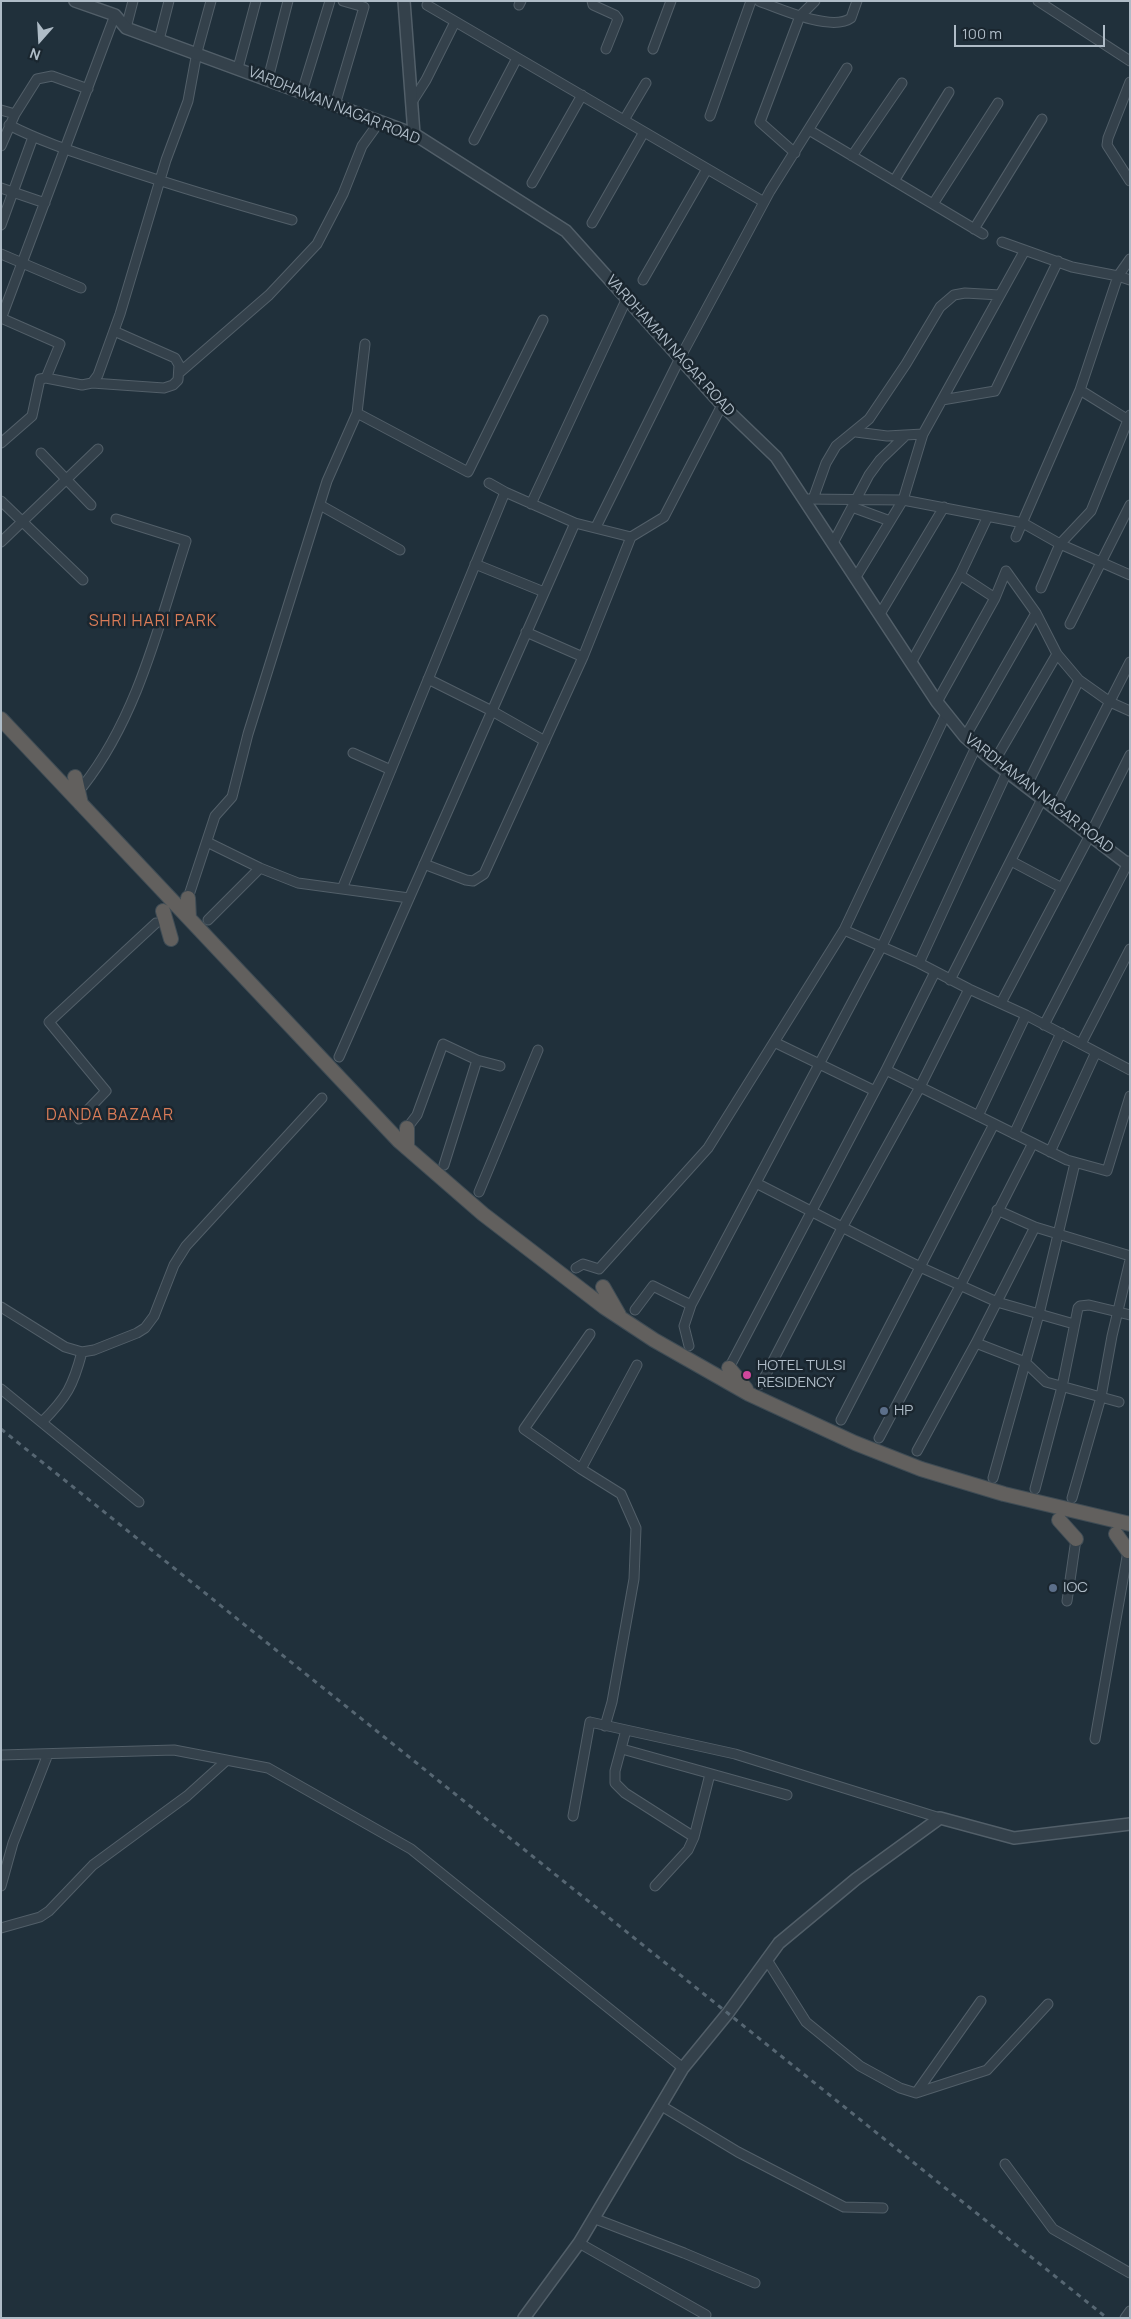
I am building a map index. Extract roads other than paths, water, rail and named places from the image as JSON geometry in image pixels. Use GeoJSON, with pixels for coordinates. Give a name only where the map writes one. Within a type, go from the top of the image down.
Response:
{"type":"FeatureCollection","features":[{"type":"Feature","properties":{"kind":"highway"},"geometry":{"type":"LineString","coordinates":[[1,719],[407,1148],[530,1252],[620,1318],[654,1340],[750,1394],[856,1443],[922,1469],[1123,1527],[1128,1551]]}},
{"type":"Feature","properties":{"kind":"highway"},"geometry":{"type":"LineString","coordinates":[[79,782],[82,804]]}},
{"type":"Feature","properties":{"kind":"highway"},"geometry":{"type":"LineString","coordinates":[[188,898],[189,918]]}},
{"type":"Feature","properties":{"kind":"highway"},"geometry":{"type":"LineString","coordinates":[[159,917],[171,939]]}},
{"type":"Feature","properties":{"kind":"highway"},"geometry":{"type":"LineString","coordinates":[[407,1128],[407,1148]]}},
{"type":"Feature","properties":{"kind":"highway"},"geometry":{"type":"LineString","coordinates":[[603,1287],[620,1318]]}},
{"type":"Feature","properties":{"kind":"highway"},"geometry":{"type":"LineString","coordinates":[[729,1368],[750,1394]]}},
{"type":"Feature","properties":{"kind":"highway"},"geometry":{"type":"LineString","coordinates":[[1059,1520],[1076,1539]]}},
{"type":"Feature","properties":{"kind":"street"},"geometry":{"type":"LineString","coordinates":[[46,378],[60,344],[1,318],[115,15],[76,1]]}},
{"type":"Feature","properties":{"kind":"street"},"geometry":{"type":"LineString","coordinates":[[126,28],[133,1]]}},
{"type":"Feature","properties":{"kind":"street"},"geometry":{"type":"LineString","coordinates":[[159,40],[169,1]]}},
{"type":"Feature","properties":{"kind":"street"},"geometry":{"type":"LineString","coordinates":[[92,383],[98,375],[114,331],[160,181],[188,101],[197,52],[211,1]]}},
{"type":"Feature","properties":{"kind":"street"},"geometry":{"type":"LineString","coordinates":[[238,68],[256,1]]}},
{"type":"Feature","properties":{"kind":"street"},"geometry":{"type":"LineString","coordinates":[[268,79],[288,1]]}},
{"type":"Feature","properties":{"kind":"street"},"geometry":{"type":"LineString","coordinates":[[302,92],[330,1]]}},
{"type":"Feature","properties":{"kind":"street"},"geometry":{"type":"LineString","coordinates":[[404,1],[414,134]]}},
{"type":"Feature","properties":{"kind":"street"},"geometry":{"type":"LineString","coordinates":[[592,1],[593,5],[615,15],[618,19],[606,49]]}},
{"type":"Feature","properties":{"kind":"street"},"geometry":{"type":"LineString","coordinates":[[653,49],[671,1]]}},
{"type":"Feature","properties":{"kind":"street"},"geometry":{"type":"LineString","coordinates":[[710,116],[751,1]]}},
{"type":"Feature","properties":{"kind":"street"},"geometry":{"type":"LineString","coordinates":[[759,1],[800,16],[838,24],[845,23],[851,18],[857,1]]}},
{"type":"Feature","properties":{"kind":"street"},"geometry":{"type":"LineString","coordinates":[[795,153],[760,122],[800,16],[816,1]]}},
{"type":"Feature","properties":{"kind":"street"},"geometry":{"type":"LineString","coordinates":[[1038,1],[1130,61]]}},
{"type":"Feature","properties":{"kind":"street"},"geometry":{"type":"LineString","coordinates":[[336,105],[364,7],[347,2]]}},
{"type":"Feature","properties":{"kind":"street"},"geometry":{"type":"LineString","coordinates":[[427,5],[764,202]]}},
{"type":"Feature","properties":{"kind":"street","name":"VARDHAMAN NAGAR ROAD"},"geometry":{"type":"LineString","coordinates":[[115,15],[126,28],[197,52],[414,134],[566,231],[722,405],[776,457],[808,499],[833,543],[911,663],[937,702],[964,737],[1026,787],[1129,863]]}},
{"type":"Feature","properties":{"kind":"street"},"geometry":{"type":"LineString","coordinates":[[412,102],[426,80],[455,22]]}},
{"type":"Feature","properties":{"kind":"street"},"geometry":{"type":"LineString","coordinates":[[474,140],[517,58]]}},
{"type":"Feature","properties":{"kind":"street"},"geometry":{"type":"LineString","coordinates":[[596,527],[680,358],[764,202],[847,68]]}},
{"type":"Feature","properties":{"kind":"street"},"geometry":{"type":"LineString","coordinates":[[1,146],[15,114],[34,82],[42,76],[52,76],[88,88]]}},
{"type":"Feature","properties":{"kind":"street"},"geometry":{"type":"LineString","coordinates":[[1130,82],[1126,106],[1108,138],[1107,145],[1130,181]]}},
{"type":"Feature","properties":{"kind":"street"},"geometry":{"type":"LineString","coordinates":[[624,120],[646,83]]}},
{"type":"Feature","properties":{"kind":"street"},"geometry":{"type":"LineString","coordinates":[[852,156],[902,83]]}},
{"type":"Feature","properties":{"kind":"street"},"geometry":{"type":"LineString","coordinates":[[894,181],[949,92]]}},
{"type":"Feature","properties":{"kind":"street"},"geometry":{"type":"LineString","coordinates":[[532,183],[582,95]]}},
{"type":"Feature","properties":{"kind":"street"},"geometry":{"type":"LineString","coordinates":[[932,204],[998,103]]}},
{"type":"Feature","properties":{"kind":"street"},"geometry":{"type":"LineString","coordinates":[[1,110],[15,114]]}},
{"type":"Feature","properties":{"kind":"street"},"geometry":{"type":"LineString","coordinates":[[974,229],[1042,119]]}},
{"type":"Feature","properties":{"kind":"street"},"geometry":{"type":"LineString","coordinates":[[180,373],[269,295],[316,244],[343,194],[362,146],[380,121]]}},
{"type":"Feature","properties":{"kind":"street"},"geometry":{"type":"LineString","coordinates":[[9,125],[33,137],[65,149],[160,181],[292,220]]}},
{"type":"Feature","properties":{"kind":"street"},"geometry":{"type":"LineString","coordinates":[[809,130],[983,234]]}},
{"type":"Feature","properties":{"kind":"street"},"geometry":{"type":"LineString","coordinates":[[592,223],[644,132]]}},
{"type":"Feature","properties":{"kind":"street"},"geometry":{"type":"LineString","coordinates":[[1,225],[33,137]]}},
{"type":"Feature","properties":{"kind":"street"},"geometry":{"type":"LineString","coordinates":[[643,280],[707,169]]}},
{"type":"Feature","properties":{"kind":"street"},"geometry":{"type":"LineString","coordinates":[[1,188],[45,203]]}},
{"type":"Feature","properties":{"kind":"street"},"geometry":{"type":"LineString","coordinates":[[1002,242],[1072,267],[1130,280]]}},
{"type":"Feature","properties":{"kind":"street"},"geometry":{"type":"LineString","coordinates":[[856,577],[903,500],[923,434],[1025,250]]}},
{"type":"Feature","properties":{"kind":"street"},"geometry":{"type":"LineString","coordinates":[[1,254],[81,288]]}},
{"type":"Feature","properties":{"kind":"street"},"geometry":{"type":"LineString","coordinates":[[1016,538],[1080,390],[1118,276],[1130,259]]}},
{"type":"Feature","properties":{"kind":"street"},"geometry":{"type":"LineString","coordinates":[[942,400],[995,390],[1058,261]]}},
{"type":"Feature","properties":{"kind":"street"},"geometry":{"type":"LineString","coordinates":[[1000,295],[965,293],[954,295],[940,306],[869,419],[856,432],[836,446],[808,499],[854,503],[903,500],[1023,523],[1060,544],[1130,575]]}},
{"type":"Feature","properties":{"kind":"street"},"geometry":{"type":"LineString","coordinates":[[531,504],[627,298]]}},
{"type":"Feature","properties":{"kind":"street"},"geometry":{"type":"LineString","coordinates":[[357,412],[468,472],[543,320]]}},
{"type":"Feature","properties":{"kind":"street"},"geometry":{"type":"LineString","coordinates":[[1,443],[32,416],[40,379],[46,378],[82,385],[92,383],[164,388],[173,385],[178,380],[180,373],[179,365],[175,358],[114,331]]}},
{"type":"Feature","properties":{"kind":"street"},"geometry":{"type":"LineString","coordinates":[[188,898],[215,816],[232,797],[248,734],[327,482],[357,412],[364,344]]}},
{"type":"Feature","properties":{"kind":"street"},"geometry":{"type":"LineString","coordinates":[[1041,588],[1060,544],[1091,511],[1129,419],[1080,390]]}},
{"type":"Feature","properties":{"kind":"street"},"geometry":{"type":"LineString","coordinates":[[424,864],[466,880],[473,881],[480,878],[490,861],[546,741],[583,657],[631,537],[664,517],[722,405]]}},
{"type":"Feature","properties":{"kind":"street"},"geometry":{"type":"LineString","coordinates":[[856,432],[905,436],[923,434]]}},
{"type":"Feature","properties":{"kind":"street"},"geometry":{"type":"LineString","coordinates":[[833,543],[880,460],[905,436]]}},
{"type":"Feature","properties":{"kind":"street"},"geometry":{"type":"LineString","coordinates":[[1,542],[98,449]]}},
{"type":"Feature","properties":{"kind":"street"},"geometry":{"type":"LineString","coordinates":[[41,453],[91,505]]}},
{"type":"Feature","properties":{"kind":"street"},"geometry":{"type":"LineString","coordinates":[[489,483],[574,523],[631,537]]}},
{"type":"Feature","properties":{"kind":"street"},"geometry":{"type":"LineString","coordinates":[[342,889],[505,492]]}},
{"type":"Feature","properties":{"kind":"street"},"geometry":{"type":"LineString","coordinates":[[1,501],[83,580]]}},
{"type":"Feature","properties":{"kind":"street"},"geometry":{"type":"LineString","coordinates":[[854,503],[890,521]]}},
{"type":"Feature","properties":{"kind":"street"},"geometry":{"type":"LineString","coordinates":[[320,505],[400,550]]}},
{"type":"Feature","properties":{"kind":"street"},"geometry":{"type":"LineString","coordinates":[[1070,624],[1130,505]]}},
{"type":"Feature","properties":{"kind":"street"},"geometry":{"type":"LineString","coordinates":[[880,614],[944,507]]}},
{"type":"Feature","properties":{"kind":"street"},"geometry":{"type":"LineString","coordinates":[[911,663],[960,575],[988,516]]}},
{"type":"Feature","properties":{"kind":"street"},"geometry":{"type":"LineString","coordinates":[[79,782],[98,768],[137,691],[186,541],[116,519]]}},
{"type":"Feature","properties":{"kind":"street"},"geometry":{"type":"LineString","coordinates":[[339,1057],[574,523]]}},
{"type":"Feature","properties":{"kind":"street"},"geometry":{"type":"LineString","coordinates":[[475,564],[544,592]]}},
{"type":"Feature","properties":{"kind":"street"},"geometry":{"type":"LineString","coordinates":[[937,702],[995,598],[1006,571],[1036,614],[1057,654],[1079,680],[1110,702],[1130,711]]}},
{"type":"Feature","properties":{"kind":"street"},"geometry":{"type":"LineString","coordinates":[[960,575],[995,598]]}},
{"type":"Feature","properties":{"kind":"street"},"geometry":{"type":"LineString","coordinates":[[964,737],[1036,614]]}},
{"type":"Feature","properties":{"kind":"street"},"geometry":{"type":"LineString","coordinates":[[526,632],[583,657]]}},
{"type":"Feature","properties":{"kind":"street"},"geometry":{"type":"LineString","coordinates":[[994,762],[1057,654]]}},
{"type":"Feature","properties":{"kind":"street"},"geometry":{"type":"LineString","coordinates":[[1055,808],[1130,662]]}},
{"type":"Feature","properties":{"kind":"street"},"geometry":{"type":"LineString","coordinates":[[428,679],[546,741]]}},
{"type":"Feature","properties":{"kind":"street"},"geometry":{"type":"LineString","coordinates":[[1026,787],[1079,680]]}},
{"type":"Feature","properties":{"kind":"street"},"geometry":{"type":"LineString","coordinates":[[576,1268],[583,1264],[599,1269],[708,1148],[844,930],[946,714]]}},
{"type":"Feature","properties":{"kind":"street"},"geometry":{"type":"LineString","coordinates":[[689,1346],[684,1326],[691,1305],[882,946],[976,747]]}},
{"type":"Feature","properties":{"kind":"street"},"geometry":{"type":"LineString","coordinates":[[353,753],[391,770]]}},
{"type":"Feature","properties":{"kind":"street"},"geometry":{"type":"LineString","coordinates":[[1001,1003],[1130,755]]}},
{"type":"Feature","properties":{"kind":"street"},"geometry":{"type":"LineString","coordinates":[[919,963],[1007,772]]}},
{"type":"Feature","properties":{"kind":"street"},"geometry":{"type":"LineString","coordinates":[[950,980],[1042,799]]}},
{"type":"Feature","properties":{"kind":"street"},"geometry":{"type":"LineString","coordinates":[[207,842],[260,868],[298,883],[410,898]]}},
{"type":"Feature","properties":{"kind":"street"},"geometry":{"type":"LineString","coordinates":[[1011,861],[1062,888]]}},
{"type":"Feature","properties":{"kind":"street"},"geometry":{"type":"LineString","coordinates":[[1044,1024],[1129,863]]}},
{"type":"Feature","properties":{"kind":"street"},"geometry":{"type":"LineString","coordinates":[[208,920],[260,868]]}},
{"type":"Feature","properties":{"kind":"street"},"geometry":{"type":"LineString","coordinates":[[79,1119],[106,1091],[49,1022],[159,917]]}},
{"type":"Feature","properties":{"kind":"street"},"geometry":{"type":"LineString","coordinates":[[844,930],[919,963],[968,989],[1026,1015],[1130,1070]]}},
{"type":"Feature","properties":{"kind":"street"},"geometry":{"type":"LineString","coordinates":[[1081,1044],[1126,967],[1130,949]]}},
{"type":"Feature","properties":{"kind":"street"},"geometry":{"type":"LineString","coordinates":[[729,1368],[886,1070],[934,972]]}},
{"type":"Feature","properties":{"kind":"street"},"geometry":{"type":"LineString","coordinates":[[760,1384],[843,1226],[920,1087],[968,989]]}},
{"type":"Feature","properties":{"kind":"street"},"geometry":{"type":"LineString","coordinates":[[978,1116],[1026,1015]]}},
{"type":"Feature","properties":{"kind":"street"},"geometry":{"type":"LineString","coordinates":[[1014,1134],[1061,1034]]}},
{"type":"Feature","properties":{"kind":"street"},"geometry":{"type":"LineString","coordinates":[[774,1042],[875,1091]]}},
{"type":"Feature","properties":{"kind":"street"},"geometry":{"type":"LineString","coordinates":[[407,1128],[417,1115],[443,1044],[476,1060],[500,1066]]}},
{"type":"Feature","properties":{"kind":"street"},"geometry":{"type":"LineString","coordinates":[[479,1192],[538,1050]]}},
{"type":"Feature","properties":{"kind":"street"},"geometry":{"type":"LineString","coordinates":[[1050,1152],[1096,1052]]}},
{"type":"Feature","properties":{"kind":"street"},"geometry":{"type":"LineString","coordinates":[[444,1166],[476,1060]]}},
{"type":"Feature","properties":{"kind":"street"},"geometry":{"type":"LineString","coordinates":[[886,1070],[1050,1152],[1075,1163],[1107,1171],[1130,1096]]}},
{"type":"Feature","properties":{"kind":"street"},"geometry":{"type":"LineString","coordinates":[[1,1307],[65,1347],[82,1352],[94,1350],[145,1328],[154,1316],[167,1280],[186,1246],[322,1098]]}},
{"type":"Feature","properties":{"kind":"street"},"geometry":{"type":"LineString","coordinates":[[841,1420],[994,1124]]}},
{"type":"Feature","properties":{"kind":"street"},"geometry":{"type":"LineString","coordinates":[[879,1438],[1033,1143]]}},
{"type":"Feature","properties":{"kind":"street"},"geometry":{"type":"LineString","coordinates":[[993,1478],[1039,1314],[1075,1163]]}},
{"type":"Feature","properties":{"kind":"street"},"geometry":{"type":"LineString","coordinates":[[756,1183],[960,1286],[997,1302],[1074,1324]]}},
{"type":"Feature","properties":{"kind":"street"},"geometry":{"type":"LineString","coordinates":[[997,1210],[1057,1235],[1130,1258],[1101,1397],[1072,1498]]}},
{"type":"Feature","properties":{"kind":"street"},"geometry":{"type":"LineString","coordinates":[[917,1451],[976,1343],[1035,1227]]}},
{"type":"Feature","properties":{"kind":"street"},"geometry":{"type":"LineString","coordinates":[[635,1310],[653,1286],[691,1305]]}},
{"type":"Feature","properties":{"kind":"street"},"geometry":{"type":"LineString","coordinates":[[1035,1490],[1062,1387],[1074,1324],[1080,1306],[1089,1305],[1130,1315]]}},
{"type":"Feature","properties":{"kind":"street"},"geometry":{"type":"LineString","coordinates":[[590,1334],[524,1429],[581,1470],[621,1494],[636,1528],[634,1579],[612,1702],[605,1726]]}},
{"type":"Feature","properties":{"kind":"street"},"geometry":{"type":"LineString","coordinates":[[976,1343],[1025,1362],[1046,1382],[1119,1402]]}},
{"type":"Feature","properties":{"kind":"street"},"geometry":{"type":"LineString","coordinates":[[42,1422],[63,1401],[72,1387],[82,1352]]}},
{"type":"Feature","properties":{"kind":"street"},"geometry":{"type":"LineString","coordinates":[[581,1470],[637,1365]]}},
{"type":"Feature","properties":{"kind":"street"},"geometry":{"type":"LineString","coordinates":[[1,1389],[139,1502]]}},
{"type":"Feature","properties":{"kind":"street"},"geometry":{"type":"LineString","coordinates":[[1067,1601],[1076,1539]]}},
{"type":"Feature","properties":{"kind":"street"},"geometry":{"type":"LineString","coordinates":[[1095,1739],[1128,1551]]}},
{"type":"Feature","properties":{"kind":"street"},"geometry":{"type":"LineString","coordinates":[[572,1816],[590,1722],[735,1754],[940,1818],[1014,1838],[1130,1824]]}},
{"type":"Feature","properties":{"kind":"street"},"geometry":{"type":"LineString","coordinates":[[626,1730],[615,1783],[625,1793],[694,1836]]}},
{"type":"Feature","properties":{"kind":"street"},"geometry":{"type":"LineString","coordinates":[[622,1749],[787,1795]]}},
{"type":"Feature","properties":{"kind":"street"},"geometry":{"type":"LineString","coordinates":[[1,1755],[174,1750],[268,1768],[411,1849],[683,2068]]}},
{"type":"Feature","properties":{"kind":"street"},"geometry":{"type":"LineString","coordinates":[[1,1886],[13,1843],[48,1754]]}},
{"type":"Feature","properties":{"kind":"street"},"geometry":{"type":"LineString","coordinates":[[1,1928],[40,1918],[50,1912],[93,1865],[187,1796],[228,1760]]}},
{"type":"Feature","properties":{"kind":"street"},"geometry":{"type":"LineString","coordinates":[[655,1886],[683,1856],[694,1836],[710,1774]]}},
{"type":"Feature","properties":{"kind":"street"},"geometry":{"type":"LineString","coordinates":[[524,2318],[579,2243],[683,2068],[728,2013],[779,1943],[856,1879],[940,1818]]}},
{"type":"Feature","properties":{"kind":"street"},"geometry":{"type":"LineString","coordinates":[[766,1960],[806,2022],[860,2066],[900,2088],[916,2093],[987,2070],[1048,2004]]}},
{"type":"Feature","properties":{"kind":"street"},"geometry":{"type":"LineString","coordinates":[[916,2093],[981,2001]]}},
{"type":"Feature","properties":{"kind":"street"},"geometry":{"type":"LineString","coordinates":[[660,2105],[738,2152],[844,2207],[883,2208]]}},
{"type":"Feature","properties":{"kind":"street"},"geometry":{"type":"LineString","coordinates":[[1005,2164],[1054,2228],[1130,2272]]}},
{"type":"Feature","properties":{"kind":"street"},"geometry":{"type":"LineString","coordinates":[[593,2218],[755,2283]]}},
{"type":"Feature","properties":{"kind":"street"},"geometry":{"type":"LineString","coordinates":[[579,2243],[706,2315]]}},
{"type":"Feature","properties":{"kind":"street"},"geometry":{"type":"LineString","coordinates":[[1124,2318],[1130,2310]]}},
{"type":"Feature","properties":{"kind":"railway"},"geometry":{"type":"LineString","coordinates":[[1,1429],[1107,2318]]}},
{"type":"Feature","properties":{"kind":"place","name":"HOTEL TULSI RESIDENCY"},"geometry":{"type":"Point","coordinates":[747,1375]}},
{"type":"Feature","properties":{"kind":"place","name":"HP"},"geometry":{"type":"Point","coordinates":[884,1411]}},
{"type":"Feature","properties":{"kind":"place","name":"IOC"},"geometry":{"type":"Point","coordinates":[1053,1588]}},
{"type":"Feature","properties":{"kind":"district","name":"SHRI HARI PARK"},"geometry":{"type":"Point","coordinates":[153,622]}},
{"type":"Feature","properties":{"kind":"district","name":"DANDA BAZAAR"},"geometry":{"type":"Point","coordinates":[110,1116]}}]}
